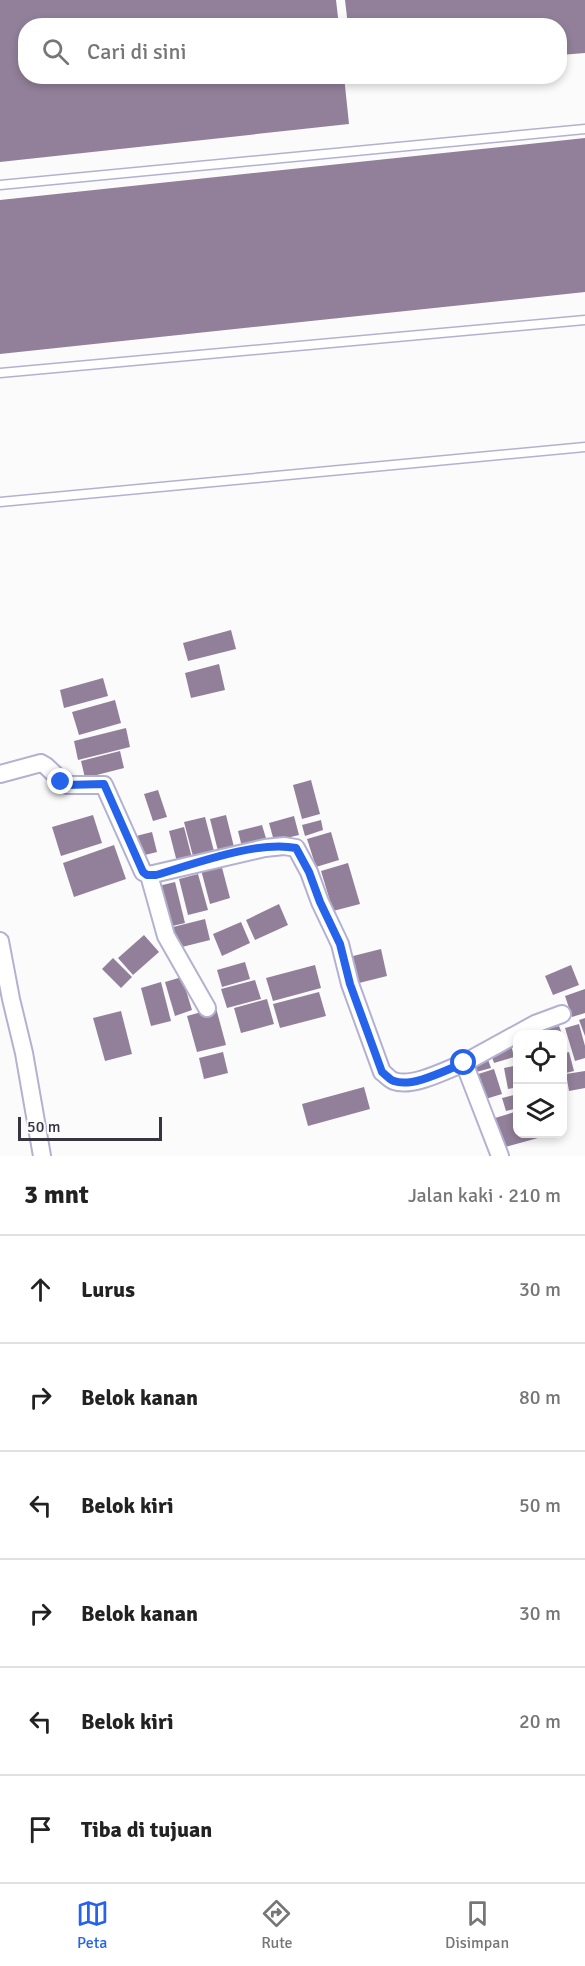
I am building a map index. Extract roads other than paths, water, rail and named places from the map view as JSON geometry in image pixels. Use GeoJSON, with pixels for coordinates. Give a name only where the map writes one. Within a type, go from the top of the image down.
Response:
{"type":"FeatureCollection","features":[{"type":"Feature","properties":{"kind":"street"},"geometry":{"type":"LineString","coordinates":[[0,774],[41,763],[46,765],[66,785],[104,784],[143,872],[149,875],[265,848],[284,846],[296,848],[309,872],[340,944],[350,984],[382,1072],[393,1081],[407,1083],[420,1080],[464,1063],[535,1024],[562,1014]]}},
{"type":"Feature","properties":{"kind":"street"},"geometry":{"type":"LineString","coordinates":[[149,875],[166,936],[207,1008]]}},
{"type":"Feature","properties":{"kind":"street"},"geometry":{"type":"LineString","coordinates":[[0,941],[24,1053],[42,1156]]}},
{"type":"Feature","properties":{"kind":"street"},"geometry":{"type":"LineString","coordinates":[[464,1063],[500,1156]]}},
{"type":"Feature","properties":{"kind":"lane"},"geometry":{"type":"LineString","coordinates":[[0,185],[585,129]]}},
{"type":"Feature","properties":{"kind":"lane"},"geometry":{"type":"LineString","coordinates":[[0,373],[585,320]]}},
{"type":"Feature","properties":{"kind":"lane"},"geometry":{"type":"LineString","coordinates":[[0,502],[585,447]]}}]}
